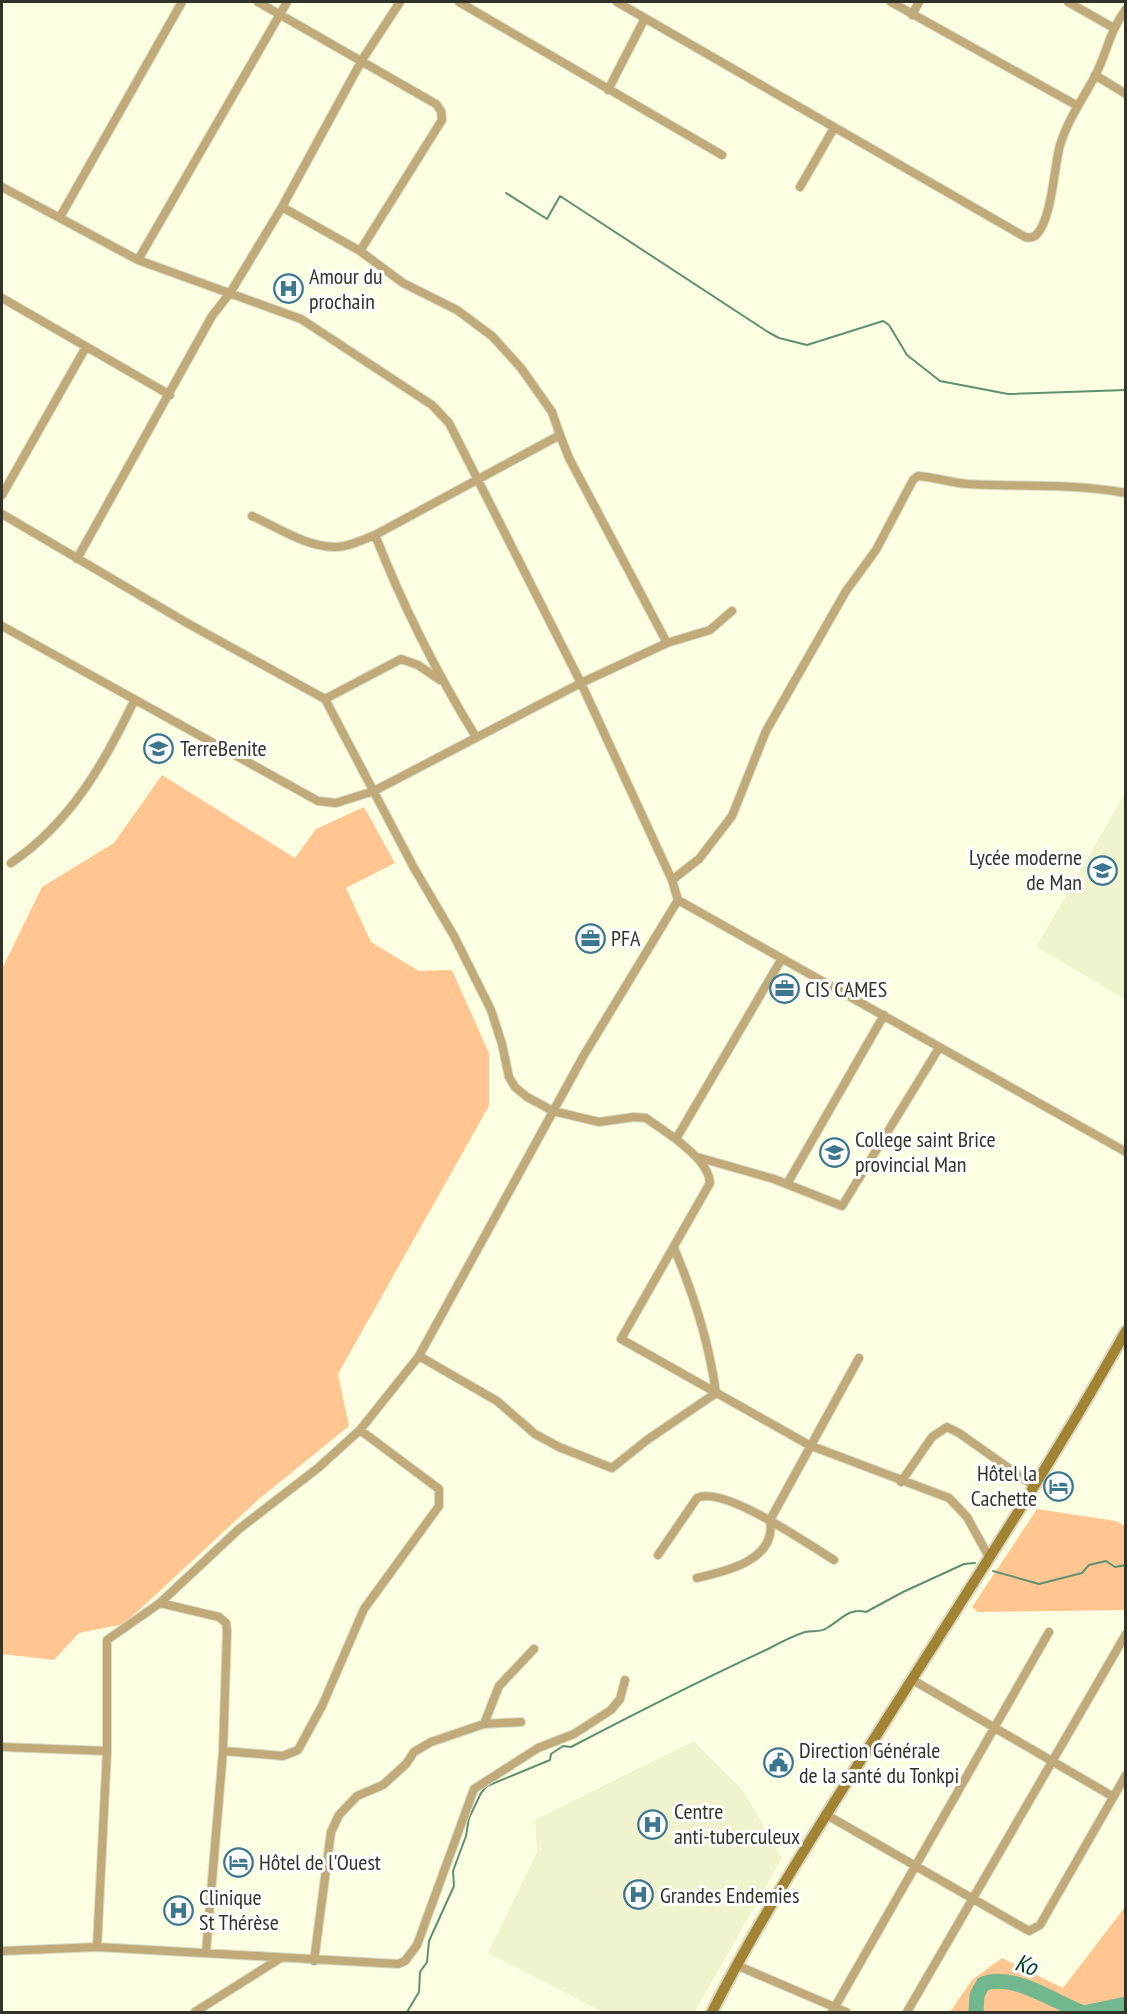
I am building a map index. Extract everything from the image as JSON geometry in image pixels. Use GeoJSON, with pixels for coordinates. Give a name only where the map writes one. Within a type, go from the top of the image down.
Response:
{"type":"FeatureCollection","features":[{"type":"Feature","properties":{"kind":"main road"},"geometry":{"type":"LineString","coordinates":[[712,2013],[736,1965],[825,1814],[1034,1486],[1125,1331]]}},
{"type":"Feature","properties":{"kind":"street"},"geometry":{"type":"LineString","coordinates":[[60,217],[182,2]]}},
{"type":"Feature","properties":{"kind":"street"},"geometry":{"type":"LineString","coordinates":[[258,2],[436,104],[442,116],[360,251]]}},
{"type":"Feature","properties":{"kind":"street"},"geometry":{"type":"LineString","coordinates":[[138,260],[287,2]]}},
{"type":"Feature","properties":{"kind":"street"},"geometry":{"type":"LineString","coordinates":[[77,559],[212,316],[230,293],[282,207],[362,60],[400,2]]}},
{"type":"Feature","properties":{"kind":"street"},"geometry":{"type":"LineString","coordinates":[[459,2],[722,155]]}},
{"type":"Feature","properties":{"kind":"street"},"geometry":{"type":"LineString","coordinates":[[617,2],[1025,237],[1031,238],[1037,234],[1045,220],[1061,143],[1076,105],[1095,75],[1112,27],[1125,9]]}},
{"type":"Feature","properties":{"kind":"street"},"geometry":{"type":"LineString","coordinates":[[891,2],[1076,105]]}},
{"type":"Feature","properties":{"kind":"street"},"geometry":{"type":"LineString","coordinates":[[912,15],[919,2]]}},
{"type":"Feature","properties":{"kind":"street"},"geometry":{"type":"LineString","coordinates":[[1068,2],[1112,27]]}},
{"type":"Feature","properties":{"kind":"street"},"geometry":{"type":"LineString","coordinates":[[608,90],[645,18]]}},
{"type":"Feature","properties":{"kind":"street"},"geometry":{"type":"LineString","coordinates":[[1095,75],[1125,94]]}},
{"type":"Feature","properties":{"kind":"street"},"geometry":{"type":"LineString","coordinates":[[800,187],[834,128]]}},
{"type":"Feature","properties":{"kind":"street"},"geometry":{"type":"LineString","coordinates":[[2,187],[138,260],[301,320],[432,405],[449,423],[581,683],[672,880],[678,900],[781,960],[1111,1142],[1125,1152]]}},
{"type":"Feature","properties":{"kind":"street"},"geometry":{"type":"LineString","coordinates":[[282,207],[360,251],[384,271],[457,310],[492,336],[521,368],[552,412],[569,458],[667,643]]}},
{"type":"Feature","properties":{"kind":"street"},"geometry":{"type":"LineString","coordinates":[[2,298],[170,395]]}},
{"type":"Feature","properties":{"kind":"street"},"geometry":{"type":"LineString","coordinates":[[2,495],[86,347]]}},
{"type":"Feature","properties":{"kind":"street"},"geometry":{"type":"LineString","coordinates":[[252,516],[320,545],[345,546],[375,535],[561,435]]}},
{"type":"Feature","properties":{"kind":"street"},"geometry":{"type":"LineString","coordinates":[[672,880],[699,859],[732,816],[766,731],[846,591],[876,550],[913,480],[918,476],[928,476],[965,484],[1098,488],[1125,493]]}},
{"type":"Feature","properties":{"kind":"street"},"geometry":{"type":"LineString","coordinates":[[2,514],[325,699],[414,868],[454,936],[491,1010],[509,1077],[515,1087],[553,1112],[599,1122],[646,1118],[697,1157],[710,1183],[621,1339],[809,1445],[901,1482],[949,1498],[967,1517],[989,1557]]}},
{"type":"Feature","properties":{"kind":"street"},"geometry":{"type":"LineString","coordinates":[[375,535],[398,594],[441,680],[476,737]]}},
{"type":"Feature","properties":{"kind":"street"},"geometry":{"type":"LineString","coordinates":[[2,626],[318,801],[336,803],[374,791],[581,683],[667,643],[710,630],[732,611]]}},
{"type":"Feature","properties":{"kind":"street"},"geometry":{"type":"LineString","coordinates":[[325,699],[401,659],[418,665],[441,680]]}},
{"type":"Feature","properties":{"kind":"street"},"geometry":{"type":"LineString","coordinates":[[11,863],[33,848],[61,821],[110,750],[134,701]]}},
{"type":"Feature","properties":{"kind":"street"},"geometry":{"type":"LineString","coordinates":[[97,1947],[107,1751],[107,1641],[160,1603],[239,1529],[318,1468],[360,1430],[419,1356],[584,1055],[678,900]]}},
{"type":"Feature","properties":{"kind":"street"},"geometry":{"type":"LineString","coordinates":[[676,1139],[781,960]]}},
{"type":"Feature","properties":{"kind":"street"},"geometry":{"type":"LineString","coordinates":[[787,1184],[884,1015]]}},
{"type":"Feature","properties":{"kind":"street"},"geometry":{"type":"LineString","coordinates":[[697,1157],[787,1184],[840,1207],[844,1205],[939,1048]]}},
{"type":"Feature","properties":{"kind":"street"},"geometry":{"type":"LineString","coordinates":[[674,1248],[702,1322],[712,1359],[716,1393]]}},
{"type":"Feature","properties":{"kind":"street"},"geometry":{"type":"LineString","coordinates":[[419,1356],[497,1401],[535,1434],[605,1468],[612,1468],[620,1464],[646,1440],[716,1393]]}},
{"type":"Feature","properties":{"kind":"street"},"geometry":{"type":"LineString","coordinates":[[697,1578],[748,1562],[762,1550],[772,1532],[770,1520],[809,1445],[859,1358]]}},
{"type":"Feature","properties":{"kind":"street"},"geometry":{"type":"LineString","coordinates":[[901,1482],[932,1437],[947,1427],[1034,1486]]}},
{"type":"Feature","properties":{"kind":"street"},"geometry":{"type":"LineString","coordinates":[[223,1751],[283,1756],[298,1750],[322,1706],[364,1609],[439,1506],[439,1489],[360,1430]]}},
{"type":"Feature","properties":{"kind":"street"},"geometry":{"type":"LineString","coordinates":[[658,1556],[698,1498],[705,1494],[716,1496],[770,1520],[834,1560]]}},
{"type":"Feature","properties":{"kind":"street"},"geometry":{"type":"LineString","coordinates":[[160,1603],[219,1617],[226,1623],[223,1751],[206,1952]]}},
{"type":"Feature","properties":{"kind":"street"},"geometry":{"type":"LineString","coordinates":[[834,2010],[1049,1632]]}},
{"type":"Feature","properties":{"kind":"street"},"geometry":{"type":"LineString","coordinates":[[907,2013],[1125,1634]]}},
{"type":"Feature","properties":{"kind":"street"},"geometry":{"type":"LineString","coordinates":[[484,1724],[499,1686],[534,1649]]}},
{"type":"Feature","properties":{"kind":"street"},"geometry":{"type":"LineString","coordinates":[[911,1679],[1112,1796]]}},
{"type":"Feature","properties":{"kind":"street"},"geometry":{"type":"LineString","coordinates":[[2,1951],[97,1947],[206,1952],[314,1961],[398,1964],[405,1961],[417,1945],[474,1789],[538,1748],[573,1734],[611,1710],[620,1699],[625,1680]]}},
{"type":"Feature","properties":{"kind":"street"},"geometry":{"type":"LineString","coordinates":[[314,1961],[331,1832],[339,1815],[357,1796],[391,1778],[414,1752],[431,1742],[484,1724],[521,1722]]}},
{"type":"Feature","properties":{"kind":"street"},"geometry":{"type":"LineString","coordinates":[[2,1747],[107,1751]]}},
{"type":"Feature","properties":{"kind":"street"},"geometry":{"type":"LineString","coordinates":[[825,1814],[1024,1929],[1036,1928],[1125,1775]]}},
{"type":"Feature","properties":{"kind":"street"},"geometry":{"type":"LineString","coordinates":[[195,2013],[280,1958]]}},
{"type":"Feature","properties":{"kind":"street"},"geometry":{"type":"LineString","coordinates":[[736,1965],[834,2010],[846,2013]]}},
{"type":"Feature","properties":{"kind":"shaded area"},"geometry":{"type":"Polygon","coordinates":[[[162,775],[295,858],[316,829],[364,807],[395,863],[346,888],[371,942],[419,971],[452,970],[489,1053],[489,1106],[338,1374],[349,1426],[259,1499],[124,1624],[79,1633],[54,1660],[2,1654],[2,969],[42,887],[114,843],[162,775]]]}},
{"type":"Feature","properties":{"kind":"shaded area","name":"Lycée moderne de Man"},"geometry":{"type":"Polygon","coordinates":[[[1125,793],[1125,999],[1036,947],[1125,793]]]}},
{"type":"Feature","properties":{"kind":"shaded area"},"geometry":{"type":"Polygon","coordinates":[[[1037,1509],[1116,1521],[1125,1526],[1125,1610],[978,1612],[972,1607],[1037,1509]]]}},
{"type":"Feature","properties":{"kind":"shaded area","name":"Grandes Endemies"},"geometry":{"type":"Polygon","coordinates":[[[694,1741],[743,1790],[782,1858],[695,2012],[602,2012],[488,1953],[537,1852],[535,1820],[694,1741]]]}},
{"type":"Feature","properties":{"kind":"shaded area"},"geometry":{"type":"Polygon","coordinates":[[[1125,1907],[1125,2012],[950,2012],[972,1980],[1002,1958],[1063,1988],[1125,1907]]]}},
{"type":"Feature","properties":{"kind":"waterway"},"geometry":{"type":"LineString","coordinates":[[506,193],[547,219],[560,196],[779,338],[807,345],[883,321],[889,325],[907,355],[940,381],[1008,394],[1126,390]]}},
{"type":"Feature","properties":{"kind":"waterway"},"geometry":{"type":"LineString","coordinates":[[993,1571],[1039,1584],[1082,1573],[1089,1565],[1106,1561],[1115,1567],[1126,1565]]}},
{"type":"Feature","properties":{"kind":"waterway"},"geometry":{"type":"LineString","coordinates":[[407,2012],[419,1992],[420,1972],[427,1962],[429,1941],[454,1886],[453,1871],[466,1836],[469,1818],[487,1786],[550,1760],[551,1754],[563,1746],[571,1747],[791,1638],[805,1632],[824,1630],[845,1615],[855,1611],[866,1612],[964,1564],[975,1563]]}},
{"type":"Feature","properties":{"kind":"waterway","name":"Ko"},"geometry":{"type":"LineString","coordinates":[[976,2012],[977,1995],[983,1984],[994,1981],[1032,1989],[1081,2012]]}},
{"type":"Feature","properties":{"kind":"waterway","name":"Ko"},"geometry":{"type":"LineString","coordinates":[[1088,2012],[1126,2004]]}},
{"type":"Feature","properties":{"kind":"place","name":"Amour du prochain"},"geometry":{"type":"Point","coordinates":[288,289]}},
{"type":"Feature","properties":{"kind":"place","name":"TerreBenite"},"geometry":{"type":"Point","coordinates":[159,748]}},
{"type":"Feature","properties":{"kind":"place","name":"Lycée moderne de Man"},"geometry":{"type":"Point","coordinates":[1103,870]}},
{"type":"Feature","properties":{"kind":"place","name":"PFA"},"geometry":{"type":"Point","coordinates":[590,938]}},
{"type":"Feature","properties":{"kind":"place","name":"CIS CAMES"},"geometry":{"type":"Point","coordinates":[784,989]}},
{"type":"Feature","properties":{"kind":"place","name":"College saint Brice provincial Man"},"geometry":{"type":"Point","coordinates":[834,1152]}},
{"type":"Feature","properties":{"kind":"place","name":"Hôtel la Cachette"},"geometry":{"type":"Point","coordinates":[1058,1486]}},
{"type":"Feature","properties":{"kind":"place","name":"Direction Générale de la santé du Tonkpi"},"geometry":{"type":"Point","coordinates":[778,1763]}},
{"type":"Feature","properties":{"kind":"place","name":"Centre anti-tuberculeux"},"geometry":{"type":"Point","coordinates":[653,1824]}},
{"type":"Feature","properties":{"kind":"place","name":"Hôtel de l'Ouest"},"geometry":{"type":"Point","coordinates":[238,1862]}},
{"type":"Feature","properties":{"kind":"place","name":"Grandes Endemies"},"geometry":{"type":"Point","coordinates":[639,1895]}},
{"type":"Feature","properties":{"kind":"place","name":"Clinique St Thérèse"},"geometry":{"type":"Point","coordinates":[178,1910]}}]}
